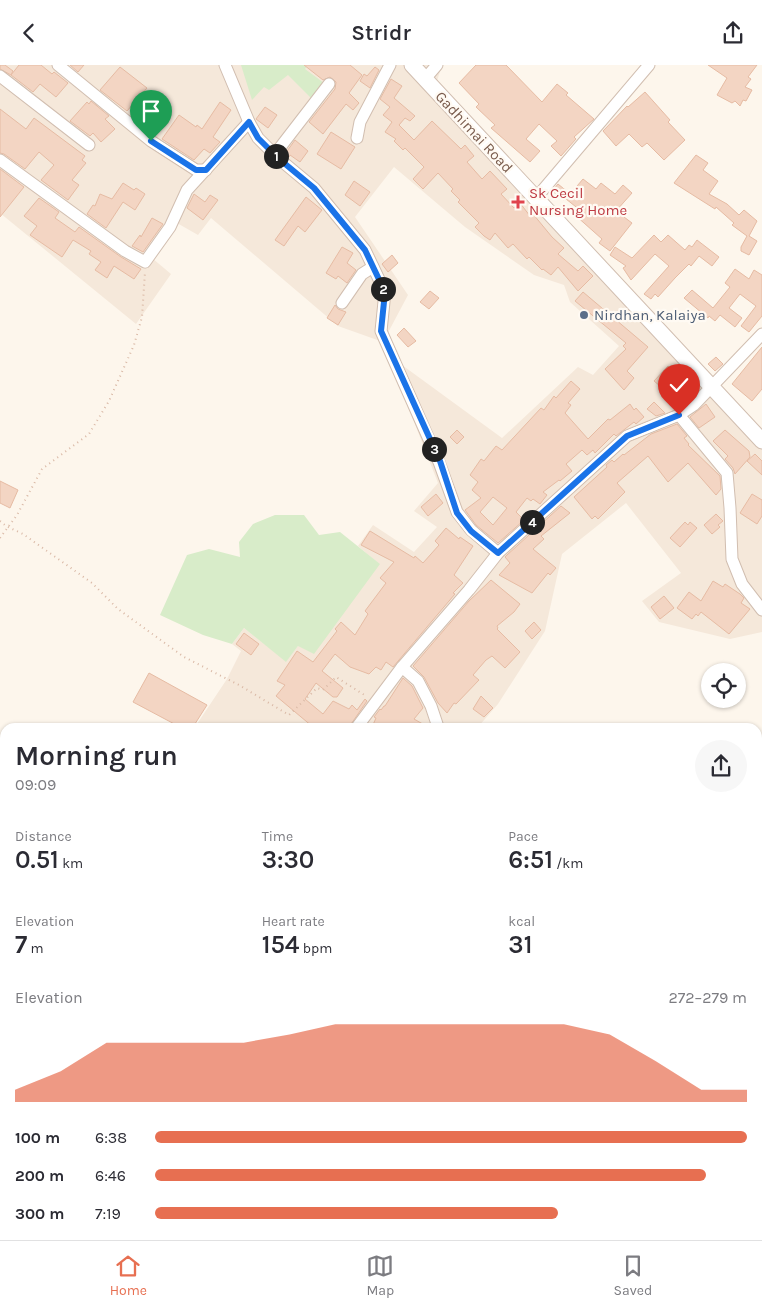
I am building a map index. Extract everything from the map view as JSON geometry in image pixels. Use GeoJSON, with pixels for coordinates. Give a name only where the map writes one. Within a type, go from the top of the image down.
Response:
{"type":"FeatureCollection","features":[{"type":"Feature","properties":{"kind":"street"},"geometry":{"type":"LineString","coordinates":[[58,65],[151,141],[196,170],[206,170]]}},
{"type":"Feature","properties":{"kind":"street"},"geometry":{"type":"LineString","coordinates":[[225,65],[249,122],[258,138],[274,155],[314,188],[365,250],[385,292],[381,331],[440,461],[457,513],[471,531],[498,553]]}},
{"type":"Feature","properties":{"kind":"street"},"geometry":{"type":"LineString","coordinates":[[357,138],[360,122],[390,65]]}},
{"type":"Feature","properties":{"kind":"street","name":"Gadhimai Road"},"geometry":{"type":"LineString","coordinates":[[412,65],[762,441]]}},
{"type":"Feature","properties":{"kind":"street"},"geometry":{"type":"LineString","coordinates":[[425,79],[437,65]]}},
{"type":"Feature","properties":{"kind":"street"},"geometry":{"type":"LineString","coordinates":[[536,198],[649,65]]}},
{"type":"Feature","properties":{"kind":"street"},"geometry":{"type":"LineString","coordinates":[[0,76],[89,145]]}},
{"type":"Feature","properties":{"kind":"street"},"geometry":{"type":"LineString","coordinates":[[274,155],[329,84]]}},
{"type":"Feature","properties":{"kind":"street"},"geometry":{"type":"LineString","coordinates":[[0,159],[125,251],[145,262],[170,227],[187,190],[249,122]]}},
{"type":"Feature","properties":{"kind":"street"},"geometry":{"type":"LineString","coordinates":[[342,303],[362,275],[373,267]]}},
{"type":"Feature","properties":{"kind":"street"},"geometry":{"type":"LineString","coordinates":[[361,723],[402,667],[469,590],[498,553],[627,436],[679,415],[694,405],[762,334]]}},
{"type":"Feature","properties":{"kind":"street"},"geometry":{"type":"LineString","coordinates":[[679,415],[726,473],[730,508],[732,559],[742,584],[762,610]]}},
{"type":"Feature","properties":{"kind":"street"},"geometry":{"type":"LineString","coordinates":[[402,667],[418,681],[431,706],[437,723]]}},
{"type":"Feature","properties":{"kind":"path"},"geometry":{"type":"LineString","coordinates":[[0,538],[42,469],[89,434],[109,401],[134,345],[142,317],[145,262]]}},
{"type":"Feature","properties":{"kind":"path"},"geometry":{"type":"LineString","coordinates":[[0,521],[23,534],[92,583],[118,609],[184,657],[239,685],[289,715],[318,688],[323,690],[336,677],[377,702]]}},
{"type":"Feature","properties":{"kind":"shaded area"},"geometry":{"type":"Polygon","coordinates":[[[0,65],[442,65],[432,97],[602,273],[762,449],[762,632],[730,639],[659,622],[642,601],[681,573],[626,503],[562,554],[545,631],[498,704],[481,723],[198,723],[227,679],[241,651],[232,644],[244,628],[286,661],[298,646],[379,564],[358,546],[373,525],[414,552],[437,527],[414,511],[438,483],[393,368],[402,365],[502,438],[578,367],[593,375],[619,346],[570,302],[564,285],[534,275],[465,227],[394,167],[355,217],[408,295],[383,342],[338,326],[211,218],[198,235],[177,223],[152,258],[171,274],[136,324],[0,213],[0,65]]]}},
{"type":"Feature","properties":{"kind":"green space"},"geometry":{"type":"Polygon","coordinates":[[[241,65],[308,65],[305,69],[324,83],[313,100],[288,75],[269,90],[264,87],[252,100],[241,65]]]}},
{"type":"Feature","properties":{"kind":"green space"},"geometry":{"type":"Polygon","coordinates":[[[275,515],[304,515],[319,535],[340,532],[380,564],[314,654],[298,646],[286,662],[244,628],[232,644],[203,635],[160,615],[187,555],[209,549],[240,557],[239,542],[253,524],[275,515]]]}},
{"type":"Feature","properties":{"kind":"building"},"geometry":{"type":"Polygon","coordinates":[[[0,65],[5,65],[13,71],[11,75],[0,69],[0,65]]]}},
{"type":"Feature","properties":{"kind":"building"},"geometry":{"type":"Polygon","coordinates":[[[19,65],[41,65],[68,83],[56,97],[40,84],[33,92],[11,75],[19,65]]]}},
{"type":"Feature","properties":{"kind":"building"},"geometry":{"type":"Polygon","coordinates":[[[70,65],[84,65],[78,72],[70,65]]]}},
{"type":"Feature","properties":{"kind":"building"},"geometry":{"type":"Polygon","coordinates":[[[304,65],[350,65],[362,75],[349,93],[359,103],[353,110],[346,104],[323,134],[309,122],[335,89],[336,82],[330,77],[323,80],[304,65]]]}},
{"type":"Feature","properties":{"kind":"building"},"geometry":{"type":"Polygon","coordinates":[[[476,65],[506,65],[542,102],[557,84],[568,93],[566,95],[594,119],[574,137],[576,139],[561,156],[551,146],[557,141],[539,124],[526,139],[540,151],[530,162],[491,128],[495,125],[476,107],[479,104],[459,83],[476,65]]]}},
{"type":"Feature","properties":{"kind":"building"},"geometry":{"type":"Polygon","coordinates":[[[708,65],[757,65],[748,77],[751,79],[745,87],[752,90],[746,101],[743,100],[740,106],[735,101],[732,103],[717,95],[727,78],[708,65]]]}},
{"type":"Feature","properties":{"kind":"building"},"geometry":{"type":"Polygon","coordinates":[[[120,67],[147,88],[127,111],[100,90],[120,67]]]}},
{"type":"Feature","properties":{"kind":"building"},"geometry":{"type":"Polygon","coordinates":[[[375,67],[379,70],[370,88],[360,81],[364,74],[367,76],[375,67]]]}},
{"type":"Feature","properties":{"kind":"building"},"geometry":{"type":"Polygon","coordinates":[[[391,79],[402,86],[394,98],[415,116],[410,121],[405,118],[399,125],[414,140],[432,121],[461,149],[465,145],[474,156],[467,162],[482,179],[490,171],[507,189],[501,194],[514,208],[520,203],[530,216],[533,214],[564,248],[558,254],[578,271],[583,266],[593,276],[578,291],[558,267],[551,275],[542,270],[529,257],[527,259],[513,244],[508,248],[495,233],[490,240],[484,236],[475,227],[479,223],[458,202],[460,200],[451,191],[453,189],[438,173],[423,189],[413,179],[424,167],[405,148],[403,150],[394,141],[396,139],[385,132],[392,122],[383,115],[390,107],[380,99],[391,79]]]}},
{"type":"Feature","properties":{"kind":"building"},"geometry":{"type":"Polygon","coordinates":[[[645,92],[670,120],[668,122],[685,140],[664,160],[647,143],[642,147],[629,134],[616,146],[603,131],[627,106],[645,92]]]}},
{"type":"Feature","properties":{"kind":"building"},"geometry":{"type":"Polygon","coordinates":[[[91,101],[109,116],[105,119],[115,129],[101,142],[93,133],[90,136],[70,121],[87,102],[89,104],[91,101]]]}},
{"type":"Feature","properties":{"kind":"building"},"geometry":{"type":"Polygon","coordinates":[[[220,102],[231,110],[213,137],[220,142],[210,153],[204,149],[194,160],[162,139],[179,115],[202,129],[220,102]]]}},
{"type":"Feature","properties":{"kind":"building"},"geometry":{"type":"Polygon","coordinates":[[[265,107],[277,115],[268,128],[256,119],[265,107]]]}},
{"type":"Feature","properties":{"kind":"building"},"geometry":{"type":"Polygon","coordinates":[[[0,109],[26,129],[34,118],[85,156],[82,160],[86,163],[72,180],[79,185],[68,200],[41,180],[54,165],[39,152],[25,169],[0,153],[0,109]]]}},
{"type":"Feature","properties":{"kind":"building"},"geometry":{"type":"Polygon","coordinates":[[[331,132],[355,147],[341,169],[317,154],[331,132]]]}},
{"type":"Feature","properties":{"kind":"building"},"geometry":{"type":"Polygon","coordinates":[[[295,140],[308,151],[300,162],[285,154],[295,140]]]}},
{"type":"Feature","properties":{"kind":"building"},"geometry":{"type":"Polygon","coordinates":[[[696,155],[708,163],[703,170],[718,181],[709,194],[727,204],[739,215],[744,210],[757,221],[749,236],[757,241],[749,255],[741,251],[747,236],[732,225],[734,223],[716,207],[715,209],[674,183],[696,155]]]}},
{"type":"Feature","properties":{"kind":"building"},"geometry":{"type":"Polygon","coordinates":[[[0,169],[24,187],[0,217],[0,169]]]}},
{"type":"Feature","properties":{"kind":"building"},"geometry":{"type":"Polygon","coordinates":[[[583,179],[596,189],[601,183],[615,194],[623,185],[632,193],[616,211],[632,223],[610,251],[599,243],[602,239],[575,215],[580,210],[566,199],[583,179]]]}},
{"type":"Feature","properties":{"kind":"building"},"geometry":{"type":"Polygon","coordinates":[[[354,181],[370,192],[360,206],[345,195],[354,181]]]}},
{"type":"Feature","properties":{"kind":"building"},"geometry":{"type":"Polygon","coordinates":[[[123,183],[145,194],[135,210],[123,202],[106,228],[87,214],[93,205],[95,206],[100,194],[112,199],[123,183]]]}},
{"type":"Feature","properties":{"kind":"building"},"geometry":{"type":"Polygon","coordinates":[[[558,184],[569,193],[564,200],[552,191],[558,184]]]}},
{"type":"Feature","properties":{"kind":"building"},"geometry":{"type":"Polygon","coordinates":[[[194,194],[205,202],[210,195],[218,200],[203,220],[187,208],[194,194]]]}},
{"type":"Feature","properties":{"kind":"building"},"geometry":{"type":"Polygon","coordinates":[[[306,197],[322,210],[305,232],[298,226],[284,246],[275,240],[306,197]]]}},
{"type":"Feature","properties":{"kind":"building"},"geometry":{"type":"Polygon","coordinates":[[[39,198],[59,212],[55,218],[75,232],[79,227],[141,269],[134,279],[114,266],[107,278],[95,270],[101,262],[89,254],[91,251],[73,240],[62,257],[30,235],[37,226],[24,216],[39,198]]]}},
{"type":"Feature","properties":{"kind":"building"},"geometry":{"type":"Polygon","coordinates":[[[152,218],[163,224],[143,252],[132,246],[140,235],[141,237],[152,218]]]}},
{"type":"Feature","properties":{"kind":"building"},"geometry":{"type":"Polygon","coordinates":[[[654,235],[661,242],[668,235],[685,250],[689,245],[692,247],[697,240],[719,257],[712,266],[699,256],[658,297],[655,294],[651,299],[644,294],[669,266],[655,254],[631,280],[623,268],[626,266],[610,255],[615,247],[632,258],[654,235]]]}},
{"type":"Feature","properties":{"kind":"building"},"geometry":{"type":"Polygon","coordinates":[[[342,247],[353,253],[347,263],[356,270],[347,283],[338,276],[336,279],[326,273],[342,247]]]}},
{"type":"Feature","properties":{"kind":"building"},"geometry":{"type":"Polygon","coordinates":[[[392,255],[398,263],[388,272],[382,264],[392,255]]]}},
{"type":"Feature","properties":{"kind":"building"},"geometry":{"type":"Polygon","coordinates":[[[735,269],[749,279],[754,270],[762,275],[762,316],[749,332],[741,326],[756,306],[740,294],[729,308],[742,318],[735,327],[720,315],[715,321],[709,316],[708,318],[684,298],[692,290],[713,308],[730,287],[725,283],[735,269]]]}},
{"type":"Feature","properties":{"kind":"building"},"geometry":{"type":"Polygon","coordinates":[[[430,291],[439,298],[429,309],[420,302],[430,291]]]}},
{"type":"Feature","properties":{"kind":"building"},"geometry":{"type":"Polygon","coordinates":[[[583,292],[648,347],[627,371],[634,378],[624,390],[605,369],[626,349],[623,346],[626,343],[575,301],[583,292]]]}},
{"type":"Feature","properties":{"kind":"building"},"geometry":{"type":"Polygon","coordinates":[[[335,305],[338,309],[346,312],[338,325],[327,318],[335,305]]]}},
{"type":"Feature","properties":{"kind":"building"},"geometry":{"type":"Polygon","coordinates":[[[404,328],[416,341],[408,347],[397,335],[404,328]]]}},
{"type":"Feature","properties":{"kind":"building"},"geometry":{"type":"Polygon","coordinates":[[[762,347],[762,389],[752,401],[732,384],[762,347]]]}},
{"type":"Feature","properties":{"kind":"building"},"geometry":{"type":"Polygon","coordinates":[[[716,357],[723,364],[715,371],[708,364],[716,357]]]}},
{"type":"Feature","properties":{"kind":"building"},"geometry":{"type":"Polygon","coordinates":[[[668,366],[679,376],[666,391],[654,381],[668,366]]]}},
{"type":"Feature","properties":{"kind":"building"},"geometry":{"type":"Polygon","coordinates":[[[571,381],[580,389],[568,403],[571,405],[565,413],[588,439],[608,419],[610,420],[630,404],[634,410],[636,408],[644,417],[616,436],[614,434],[595,453],[593,450],[587,455],[582,450],[566,464],[572,471],[543,492],[547,495],[540,504],[533,499],[531,501],[527,498],[516,512],[524,520],[498,543],[476,525],[465,510],[481,498],[472,490],[478,482],[470,475],[481,459],[484,461],[496,446],[502,450],[541,408],[544,410],[554,396],[556,398],[571,381]],[[493,497],[480,512],[493,525],[507,508],[493,497]]]}},
{"type":"Feature","properties":{"kind":"building"},"geometry":{"type":"Polygon","coordinates":[[[654,402],[665,413],[656,416],[647,409],[654,402]]]}},
{"type":"Feature","properties":{"kind":"building"},"geometry":{"type":"Polygon","coordinates":[[[706,404],[715,417],[699,428],[690,417],[706,404]]]}},
{"type":"Feature","properties":{"kind":"building"},"geometry":{"type":"Polygon","coordinates":[[[677,424],[687,436],[684,438],[688,445],[720,476],[721,489],[716,495],[688,463],[668,482],[648,456],[617,483],[625,492],[598,519],[595,516],[592,519],[574,497],[607,467],[606,465],[612,460],[614,462],[651,434],[677,424]]]}},
{"type":"Feature","properties":{"kind":"building"},"geometry":{"type":"Polygon","coordinates":[[[457,430],[464,437],[457,444],[450,437],[457,430]]]}},
{"type":"Feature","properties":{"kind":"building"},"geometry":{"type":"Polygon","coordinates":[[[725,430],[749,451],[750,457],[735,474],[733,468],[725,459],[728,456],[713,441],[725,430]]]}},
{"type":"Feature","properties":{"kind":"building"},"geometry":{"type":"Polygon","coordinates":[[[755,454],[762,461],[762,475],[747,461],[755,454]]]}},
{"type":"Feature","properties":{"kind":"building"},"geometry":{"type":"Polygon","coordinates":[[[0,481],[18,490],[10,508],[0,503],[0,481]]]}},
{"type":"Feature","properties":{"kind":"building"},"geometry":{"type":"Polygon","coordinates":[[[436,494],[443,503],[428,516],[421,507],[436,494]]]}},
{"type":"Feature","properties":{"kind":"building"},"geometry":{"type":"Polygon","coordinates":[[[752,494],[762,500],[762,516],[757,524],[740,513],[752,494]]]}},
{"type":"Feature","properties":{"kind":"building"},"geometry":{"type":"Polygon","coordinates":[[[561,506],[570,513],[541,536],[544,539],[533,549],[556,568],[550,575],[548,573],[532,593],[499,575],[510,563],[505,557],[561,506]]]}},
{"type":"Feature","properties":{"kind":"building"},"geometry":{"type":"Polygon","coordinates":[[[716,514],[723,521],[718,525],[720,527],[712,534],[704,525],[716,514]]]}},
{"type":"Feature","properties":{"kind":"building"},"geometry":{"type":"Polygon","coordinates":[[[685,522],[688,525],[690,522],[697,528],[680,547],[670,538],[685,522]]]}},
{"type":"Feature","properties":{"kind":"building"},"geometry":{"type":"Polygon","coordinates":[[[446,528],[459,539],[460,537],[473,546],[454,575],[463,583],[453,593],[455,594],[393,667],[386,662],[381,670],[376,667],[369,674],[350,667],[335,654],[322,671],[343,688],[337,697],[333,697],[316,683],[305,699],[323,714],[333,701],[349,709],[352,705],[357,710],[365,699],[367,701],[352,723],[308,723],[276,696],[285,685],[277,681],[297,651],[313,662],[337,631],[335,629],[341,622],[355,635],[368,614],[365,611],[386,583],[380,578],[394,562],[361,545],[370,531],[414,558],[415,556],[423,563],[439,545],[435,541],[446,528]]]}},
{"type":"Feature","properties":{"kind":"building"},"geometry":{"type":"Polygon","coordinates":[[[491,580],[520,604],[514,612],[497,626],[497,629],[520,652],[505,668],[492,656],[486,660],[473,675],[479,680],[456,704],[454,703],[447,713],[438,703],[424,677],[413,666],[469,601],[491,580]]]}},
{"type":"Feature","properties":{"kind":"building"},"geometry":{"type":"Polygon","coordinates":[[[713,581],[723,587],[725,584],[740,594],[744,598],[741,603],[750,609],[729,634],[701,612],[692,619],[677,608],[689,592],[701,601],[713,581]]]}},
{"type":"Feature","properties":{"kind":"building"},"geometry":{"type":"Polygon","coordinates":[[[664,596],[674,608],[660,619],[651,607],[664,596]]]}},
{"type":"Feature","properties":{"kind":"building"},"geometry":{"type":"Polygon","coordinates":[[[534,622],[541,630],[532,639],[525,631],[534,622]]]}},
{"type":"Feature","properties":{"kind":"building"},"geometry":{"type":"Polygon","coordinates":[[[244,633],[259,644],[251,655],[236,644],[244,633]]]}},
{"type":"Feature","properties":{"kind":"building"},"geometry":{"type":"Polygon","coordinates":[[[149,673],[207,705],[196,723],[172,723],[133,702],[149,673]]]}},
{"type":"Feature","properties":{"kind":"building"},"geometry":{"type":"Polygon","coordinates":[[[403,678],[412,686],[423,708],[414,719],[421,723],[374,723],[376,718],[374,717],[385,706],[403,678]]]}},
{"type":"Feature","properties":{"kind":"building"},"geometry":{"type":"Polygon","coordinates":[[[481,696],[493,708],[484,717],[473,709],[481,696]]]}},
{"type":"Feature","properties":{"kind":"place","name":"Sk Cecil Nursing Home"},"geometry":{"type":"Point","coordinates":[518,202]}},
{"type":"Feature","properties":{"kind":"place","name":"Nirdhan, Kalaiya"},"geometry":{"type":"Point","coordinates":[584,315]}},
{"type":"Feature","properties":{"kind":"route"},"geometry":{"type":"LineString","coordinates":[[151,141],[196,170],[206,170],[249,122],[258,138],[278,158],[314,188],[340,218],[365,250],[385,292],[381,331],[440,461],[457,513],[471,531],[498,553],[627,436],[679,415]]}}]}
